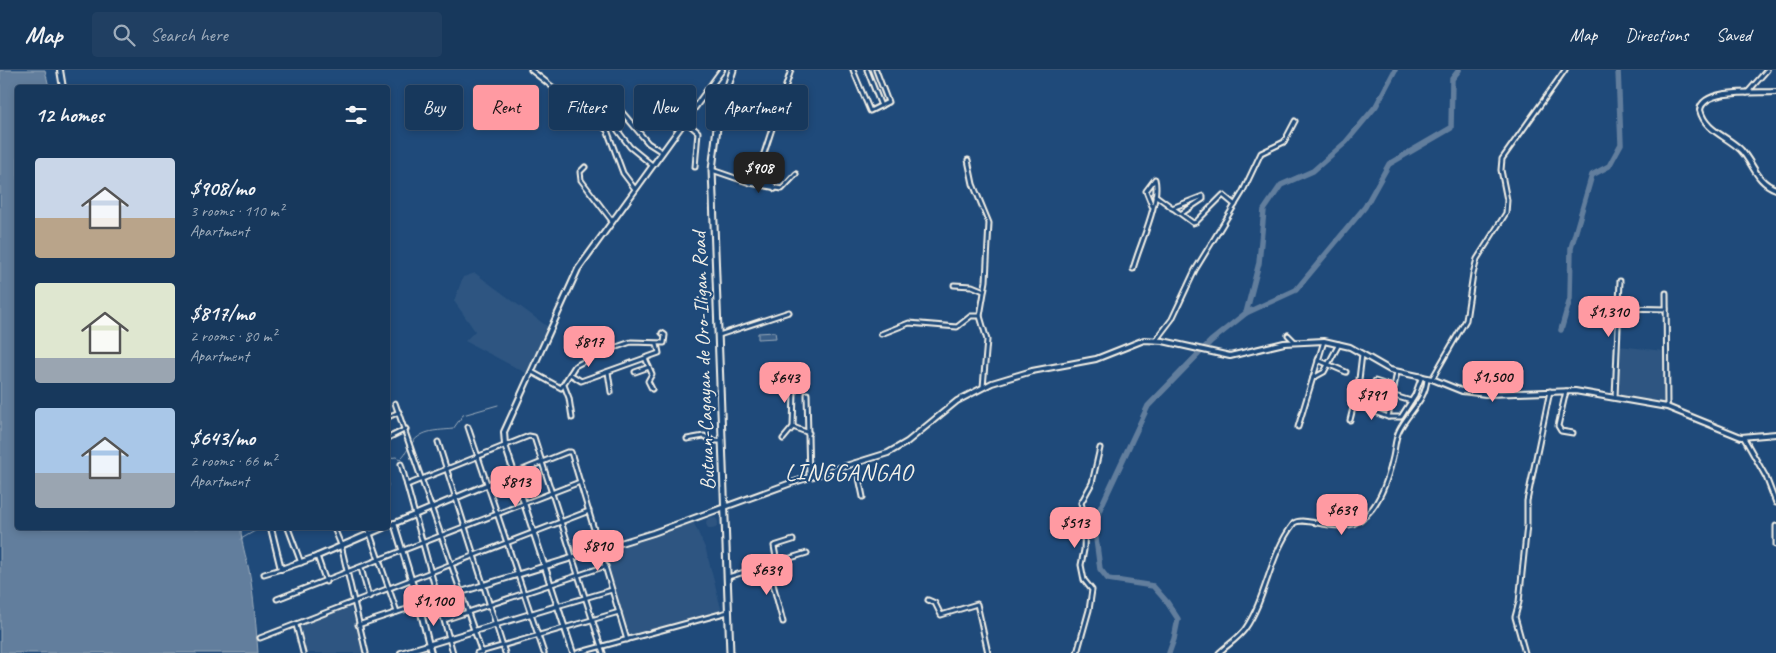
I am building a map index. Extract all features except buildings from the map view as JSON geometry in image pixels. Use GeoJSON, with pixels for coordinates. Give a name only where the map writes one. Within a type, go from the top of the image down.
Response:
{"type":"FeatureCollection","features":[{"type":"Feature","properties":{"kind":"highway","name":"Butuan-Cagayan de Oro-Iligan Road"},"geometry":{"type":"LineString","coordinates":[[730,653],[712,170],[717,125],[733,70]]}},
{"type":"Feature","properties":{"kind":"street"},"geometry":{"type":"LineString","coordinates":[[60,70],[62,85]]}},
{"type":"Feature","properties":{"kind":"street"},"geometry":{"type":"LineString","coordinates":[[531,70],[607,130],[622,173],[635,189]]}},
{"type":"Feature","properties":{"kind":"street"},"geometry":{"type":"LineString","coordinates":[[696,107],[722,70]]}},
{"type":"Feature","properties":{"kind":"street"},"geometry":{"type":"LineString","coordinates":[[775,189],[774,185],[757,181],[756,178],[791,70]]}},
{"type":"Feature","properties":{"kind":"street"},"geometry":{"type":"LineString","coordinates":[[853,70],[868,109],[871,110],[888,101],[876,70]]}},
{"type":"Feature","properties":{"kind":"street"},"geometry":{"type":"LineString","coordinates":[[867,70],[881,106]]}},
{"type":"Feature","properties":{"kind":"street"},"geometry":{"type":"LineString","coordinates":[[1432,379],[1466,320],[1477,259],[1506,213],[1502,159],[1565,70]]}},
{"type":"Feature","properties":{"kind":"street"},"geometry":{"type":"LineString","coordinates":[[1746,94],[1767,70]]}},
{"type":"Feature","properties":{"kind":"street"},"geometry":{"type":"LineString","coordinates":[[1776,92],[1722,94],[1707,98],[1701,105],[1701,115],[1708,126],[1743,152],[1764,184],[1776,188]]}},
{"type":"Feature","properties":{"kind":"street"},"geometry":{"type":"LineString","coordinates":[[624,114],[648,143],[662,152]]}},
{"type":"Feature","properties":{"kind":"street"},"geometry":{"type":"LineString","coordinates":[[1156,340],[1172,319],[1195,270],[1235,205],[1262,152],[1284,142],[1294,121]]}},
{"type":"Feature","properties":{"kind":"street"},"geometry":{"type":"LineString","coordinates":[[617,130],[630,147],[652,165]]}},
{"type":"Feature","properties":{"kind":"street"},"geometry":{"type":"LineString","coordinates":[[679,130],[578,269],[506,426],[504,436],[505,445],[557,606],[575,653],[729,612]]}},
{"type":"Feature","properties":{"kind":"street"},"geometry":{"type":"LineString","coordinates":[[695,130],[698,132],[695,167]]}},
{"type":"Feature","properties":{"kind":"street"},"geometry":{"type":"LineString","coordinates":[[968,160],[973,184],[988,220],[984,291],[980,316],[988,340],[983,387]]}},
{"type":"Feature","properties":{"kind":"street"},"geometry":{"type":"LineString","coordinates":[[585,167],[580,172],[581,180],[612,221]]}},
{"type":"Feature","properties":{"kind":"street"},"geometry":{"type":"LineString","coordinates":[[712,170],[750,184],[775,189],[785,188],[796,174]]}},
{"type":"Feature","properties":{"kind":"street"},"geometry":{"type":"LineString","coordinates":[[1133,269],[1152,206],[1155,195],[1154,179],[1146,192],[1152,206]]}},
{"type":"Feature","properties":{"kind":"street"},"geometry":{"type":"LineString","coordinates":[[1155,195],[1171,208],[1195,222],[1223,195],[1235,205]]}},
{"type":"Feature","properties":{"kind":"street"},"geometry":{"type":"LineString","coordinates":[[1171,208],[1203,196],[1203,199],[1182,214]]}},
{"type":"Feature","properties":{"kind":"street"},"geometry":{"type":"LineString","coordinates":[[1615,397],[1620,281]]}},
{"type":"Feature","properties":{"kind":"street"},"geometry":{"type":"LineString","coordinates":[[954,285],[971,286],[984,291]]}},
{"type":"Feature","properties":{"kind":"street"},"geometry":{"type":"LineString","coordinates":[[1666,293],[1667,407]]}},
{"type":"Feature","properties":{"kind":"street"},"geometry":{"type":"LineString","coordinates":[[1619,308],[1666,309]]}},
{"type":"Feature","properties":{"kind":"street"},"geometry":{"type":"LineString","coordinates":[[719,335],[789,312]]}},
{"type":"Feature","properties":{"kind":"street"},"geometry":{"type":"LineString","coordinates":[[881,334],[909,323],[957,327],[971,316],[980,316]]}},
{"type":"Feature","properties":{"kind":"street"},"geometry":{"type":"LineString","coordinates":[[532,372],[557,388],[564,385],[576,364],[605,350],[631,342],[664,343],[666,335],[662,333]]}},
{"type":"Feature","properties":{"kind":"street"},"geometry":{"type":"LineString","coordinates":[[1288,335],[1294,341]]}},
{"type":"Feature","properties":{"kind":"street"},"geometry":{"type":"LineString","coordinates":[[358,625],[544,565],[653,533],[898,448],[957,401],[983,387],[1027,373],[1096,359],[1144,340],[1156,340],[1215,354],[1234,356],[1294,341],[1324,341],[1339,344],[1362,354],[1383,367],[1432,379],[1462,391],[1475,393],[1566,390],[1667,407],[1744,438],[1776,434]]}},
{"type":"Feature","properties":{"kind":"street"},"geometry":{"type":"LineString","coordinates":[[1298,428],[1324,341]]}},
{"type":"Feature","properties":{"kind":"street"},"geometry":{"type":"LineString","coordinates":[[570,374],[581,381],[608,372],[659,353],[657,343]]}},
{"type":"Feature","properties":{"kind":"street"},"geometry":{"type":"LineString","coordinates":[[1313,378],[1324,372],[1339,344]]}},
{"type":"Feature","properties":{"kind":"street"},"geometry":{"type":"LineString","coordinates":[[1350,420],[1358,388],[1362,354]]}},
{"type":"Feature","properties":{"kind":"street"},"geometry":{"type":"LineString","coordinates":[[645,358],[652,375],[648,380],[652,389]]}},
{"type":"Feature","properties":{"kind":"street"},"geometry":{"type":"LineString","coordinates":[[1318,360],[1346,372]]}},
{"type":"Feature","properties":{"kind":"street"},"geometry":{"type":"LineString","coordinates":[[635,372],[649,367]]}},
{"type":"Feature","properties":{"kind":"street"},"geometry":{"type":"LineString","coordinates":[[608,372],[611,392]]}},
{"type":"Feature","properties":{"kind":"street"},"geometry":{"type":"LineString","coordinates":[[1388,416],[1398,372]]}},
{"type":"Feature","properties":{"kind":"street"},"geometry":{"type":"LineString","coordinates":[[780,376],[790,380],[793,389],[793,427],[783,438]]}},
{"type":"Feature","properties":{"kind":"street"},"geometry":{"type":"LineString","coordinates":[[1394,387],[1376,380],[1368,410],[1388,416],[1401,417],[1424,377]]}},
{"type":"Feature","properties":{"kind":"street"},"geometry":{"type":"LineString","coordinates":[[1219,653],[1240,636],[1247,626],[1264,587],[1271,565],[1294,523],[1303,520],[1327,526],[1341,527],[1360,520],[1371,510],[1388,474],[1398,434],[1422,396],[1424,377]]}},
{"type":"Feature","properties":{"kind":"street"},"geometry":{"type":"LineString","coordinates":[[564,385],[570,401],[572,418]]}},
{"type":"Feature","properties":{"kind":"street"},"geometry":{"type":"LineString","coordinates":[[1372,390],[1410,401]]}},
{"type":"Feature","properties":{"kind":"street"},"geometry":{"type":"LineString","coordinates":[[1566,390],[1558,426],[1561,431],[1574,433]]}},
{"type":"Feature","properties":{"kind":"street"},"geometry":{"type":"LineString","coordinates":[[1525,653],[1515,616],[1519,602],[1527,525],[1527,500],[1550,391]]}},
{"type":"Feature","properties":{"kind":"street"},"geometry":{"type":"LineString","coordinates":[[807,394],[810,477]]}},
{"type":"Feature","properties":{"kind":"street"},"geometry":{"type":"LineString","coordinates":[[1370,399],[1390,407]]}},
{"type":"Feature","properties":{"kind":"street"},"geometry":{"type":"LineString","coordinates":[[395,403],[406,429],[468,611],[480,653],[619,612]]}},
{"type":"Feature","properties":{"kind":"street"},"geometry":{"type":"LineString","coordinates":[[390,416],[399,412]]}},
{"type":"Feature","properties":{"kind":"street"},"geometry":{"type":"LineString","coordinates":[[468,427],[544,653]]}},
{"type":"Feature","properties":{"kind":"street"},"geometry":{"type":"LineString","coordinates":[[793,427],[809,433]]}},
{"type":"Feature","properties":{"kind":"street"},"geometry":{"type":"LineString","coordinates":[[390,437],[406,429]]}},
{"type":"Feature","properties":{"kind":"street"},"geometry":{"type":"LineString","coordinates":[[790,430],[800,430]]}},
{"type":"Feature","properties":{"kind":"street"},"geometry":{"type":"LineString","coordinates":[[686,439],[704,436],[712,441],[722,441]]}},
{"type":"Feature","properties":{"kind":"street"},"geometry":{"type":"LineString","coordinates":[[407,485],[505,445],[532,437],[562,522],[603,653]]}},
{"type":"Feature","properties":{"kind":"street"},"geometry":{"type":"LineString","coordinates":[[1744,438],[1766,477],[1776,503]]}},
{"type":"Feature","properties":{"kind":"street"},"geometry":{"type":"LineString","coordinates":[[438,442],[505,653]]}},
{"type":"Feature","properties":{"kind":"street"},"geometry":{"type":"LineString","coordinates":[[1078,653],[1092,590],[1084,580],[1081,565],[1084,550],[1085,515],[1081,503],[1083,496],[1092,483],[1100,448]]}},
{"type":"Feature","properties":{"kind":"street"},"geometry":{"type":"LineString","coordinates":[[390,525],[567,452],[571,453],[627,640]]}},
{"type":"Feature","properties":{"kind":"street"},"geometry":{"type":"LineString","coordinates":[[856,463],[863,497]]}},
{"type":"Feature","properties":{"kind":"street"},"geometry":{"type":"LineString","coordinates":[[401,464],[453,653]]}},
{"type":"Feature","properties":{"kind":"street"},"geometry":{"type":"LineString","coordinates":[[277,599],[348,574],[524,502],[580,482]]}},
{"type":"Feature","properties":{"kind":"street"},"geometry":{"type":"LineString","coordinates":[[260,638],[589,511]]}},
{"type":"Feature","properties":{"kind":"street"},"geometry":{"type":"LineString","coordinates":[[394,523],[412,580],[431,653]]}},
{"type":"Feature","properties":{"kind":"street"},"geometry":{"type":"LineString","coordinates":[[1776,526],[1776,545]]}},
{"type":"Feature","properties":{"kind":"street"},"geometry":{"type":"LineString","coordinates":[[271,530],[281,569]]}},
{"type":"Feature","properties":{"kind":"street"},"geometry":{"type":"LineString","coordinates":[[289,530],[301,563]]}},
{"type":"Feature","properties":{"kind":"street"},"geometry":{"type":"LineString","coordinates":[[335,530],[341,545],[366,653]]}},
{"type":"Feature","properties":{"kind":"street"},"geometry":{"type":"LineString","coordinates":[[369,530],[397,612]]}},
{"type":"Feature","properties":{"kind":"street"},"geometry":{"type":"LineString","coordinates":[[264,574],[301,563],[378,530]]}},
{"type":"Feature","properties":{"kind":"street"},"geometry":{"type":"LineString","coordinates":[[777,563],[773,547],[793,540]]}},
{"type":"Feature","properties":{"kind":"street"},"geometry":{"type":"LineString","coordinates":[[727,577],[807,553]]}},
{"type":"Feature","properties":{"kind":"street"},"geometry":{"type":"LineString","coordinates":[[317,556],[326,582]]}},
{"type":"Feature","properties":{"kind":"street"},"geometry":{"type":"LineString","coordinates":[[444,620],[606,566]]}},
{"type":"Feature","properties":{"kind":"street"},"geometry":{"type":"LineString","coordinates":[[764,567],[768,578],[773,584],[783,622]]}},
{"type":"Feature","properties":{"kind":"street"},"geometry":{"type":"LineString","coordinates":[[361,568],[369,597]]}},
{"type":"Feature","properties":{"kind":"street"},"geometry":{"type":"LineString","coordinates":[[401,653],[612,590]]}},
{"type":"Feature","properties":{"kind":"street"},"geometry":{"type":"LineString","coordinates":[[928,600],[935,603],[941,615],[977,604],[988,653]]}},
{"type":"Feature","properties":{"kind":"street"},"geometry":{"type":"LineString","coordinates":[[296,625],[303,653]]}},
{"type":"Feature","properties":{"kind":"shaded area"},"geometry":{"type":"Polygon","coordinates":[[[0,70],[45,70],[49,85],[15,85],[15,530],[241,530],[252,590],[258,653],[0,653],[0,70]]]}},
{"type":"Feature","properties":{"kind":"shaded area"},"geometry":{"type":"Polygon","coordinates":[[[475,273],[548,327],[526,373],[465,341],[475,331],[454,301],[463,277],[475,273]]]}},
{"type":"Feature","properties":{"kind":"shaded area"},"geometry":{"type":"Polygon","coordinates":[[[775,332],[776,338],[758,339],[758,333],[775,332]]]}},
{"type":"Feature","properties":{"kind":"shaded area"},"geometry":{"type":"Polygon","coordinates":[[[1619,346],[1664,351],[1663,404],[1618,395],[1619,346]]]}},
{"type":"Feature","properties":{"kind":"shaded area"},"geometry":{"type":"Polygon","coordinates":[[[714,517],[717,518],[717,528],[710,529],[707,528],[706,521],[707,518],[714,517]]]}},
{"type":"Feature","properties":{"kind":"shaded area"},"geometry":{"type":"Polygon","coordinates":[[[693,521],[706,550],[722,612],[628,638],[603,551],[693,521]]]}},
{"type":"Feature","properties":{"kind":"shaded area"},"geometry":{"type":"Polygon","coordinates":[[[350,606],[364,653],[307,653],[300,626],[350,606]]]}},
{"type":"Feature","properties":{"kind":"waterway"},"geometry":{"type":"LineString","coordinates":[[1246,313],[1259,263],[1264,210],[1281,185],[1313,171],[1346,142],[1376,106],[1395,70]]}},
{"type":"Feature","properties":{"kind":"waterway"},"geometry":{"type":"LineString","coordinates":[[1169,653],[1178,619],[1153,586],[1108,579],[1100,569],[1095,531],[1099,511],[1148,406],[1211,341],[1246,313],[1296,290],[1365,207],[1389,164],[1451,128],[1452,79],[1459,70]]}},
{"type":"Feature","properties":{"kind":"waterway"},"geometry":{"type":"LineString","coordinates":[[1561,330],[1570,299],[1571,248],[1592,175],[1609,166],[1621,144],[1618,70]]}},
{"type":"Feature","properties":{"kind":"waterway"},"geometry":{"type":"LineString","coordinates":[[390,458],[400,459],[416,438],[421,435],[453,429],[463,415],[498,405]]}},
{"type":"Feature","properties":{"kind":"waterway"},"geometry":{"type":"LineString","coordinates":[[241,539],[257,530]]}},
{"type":"Feature","properties":{"kind":"district","name":"LINGGANGAO"},"geometry":{"type":"Point","coordinates":[849,472]}}]}
